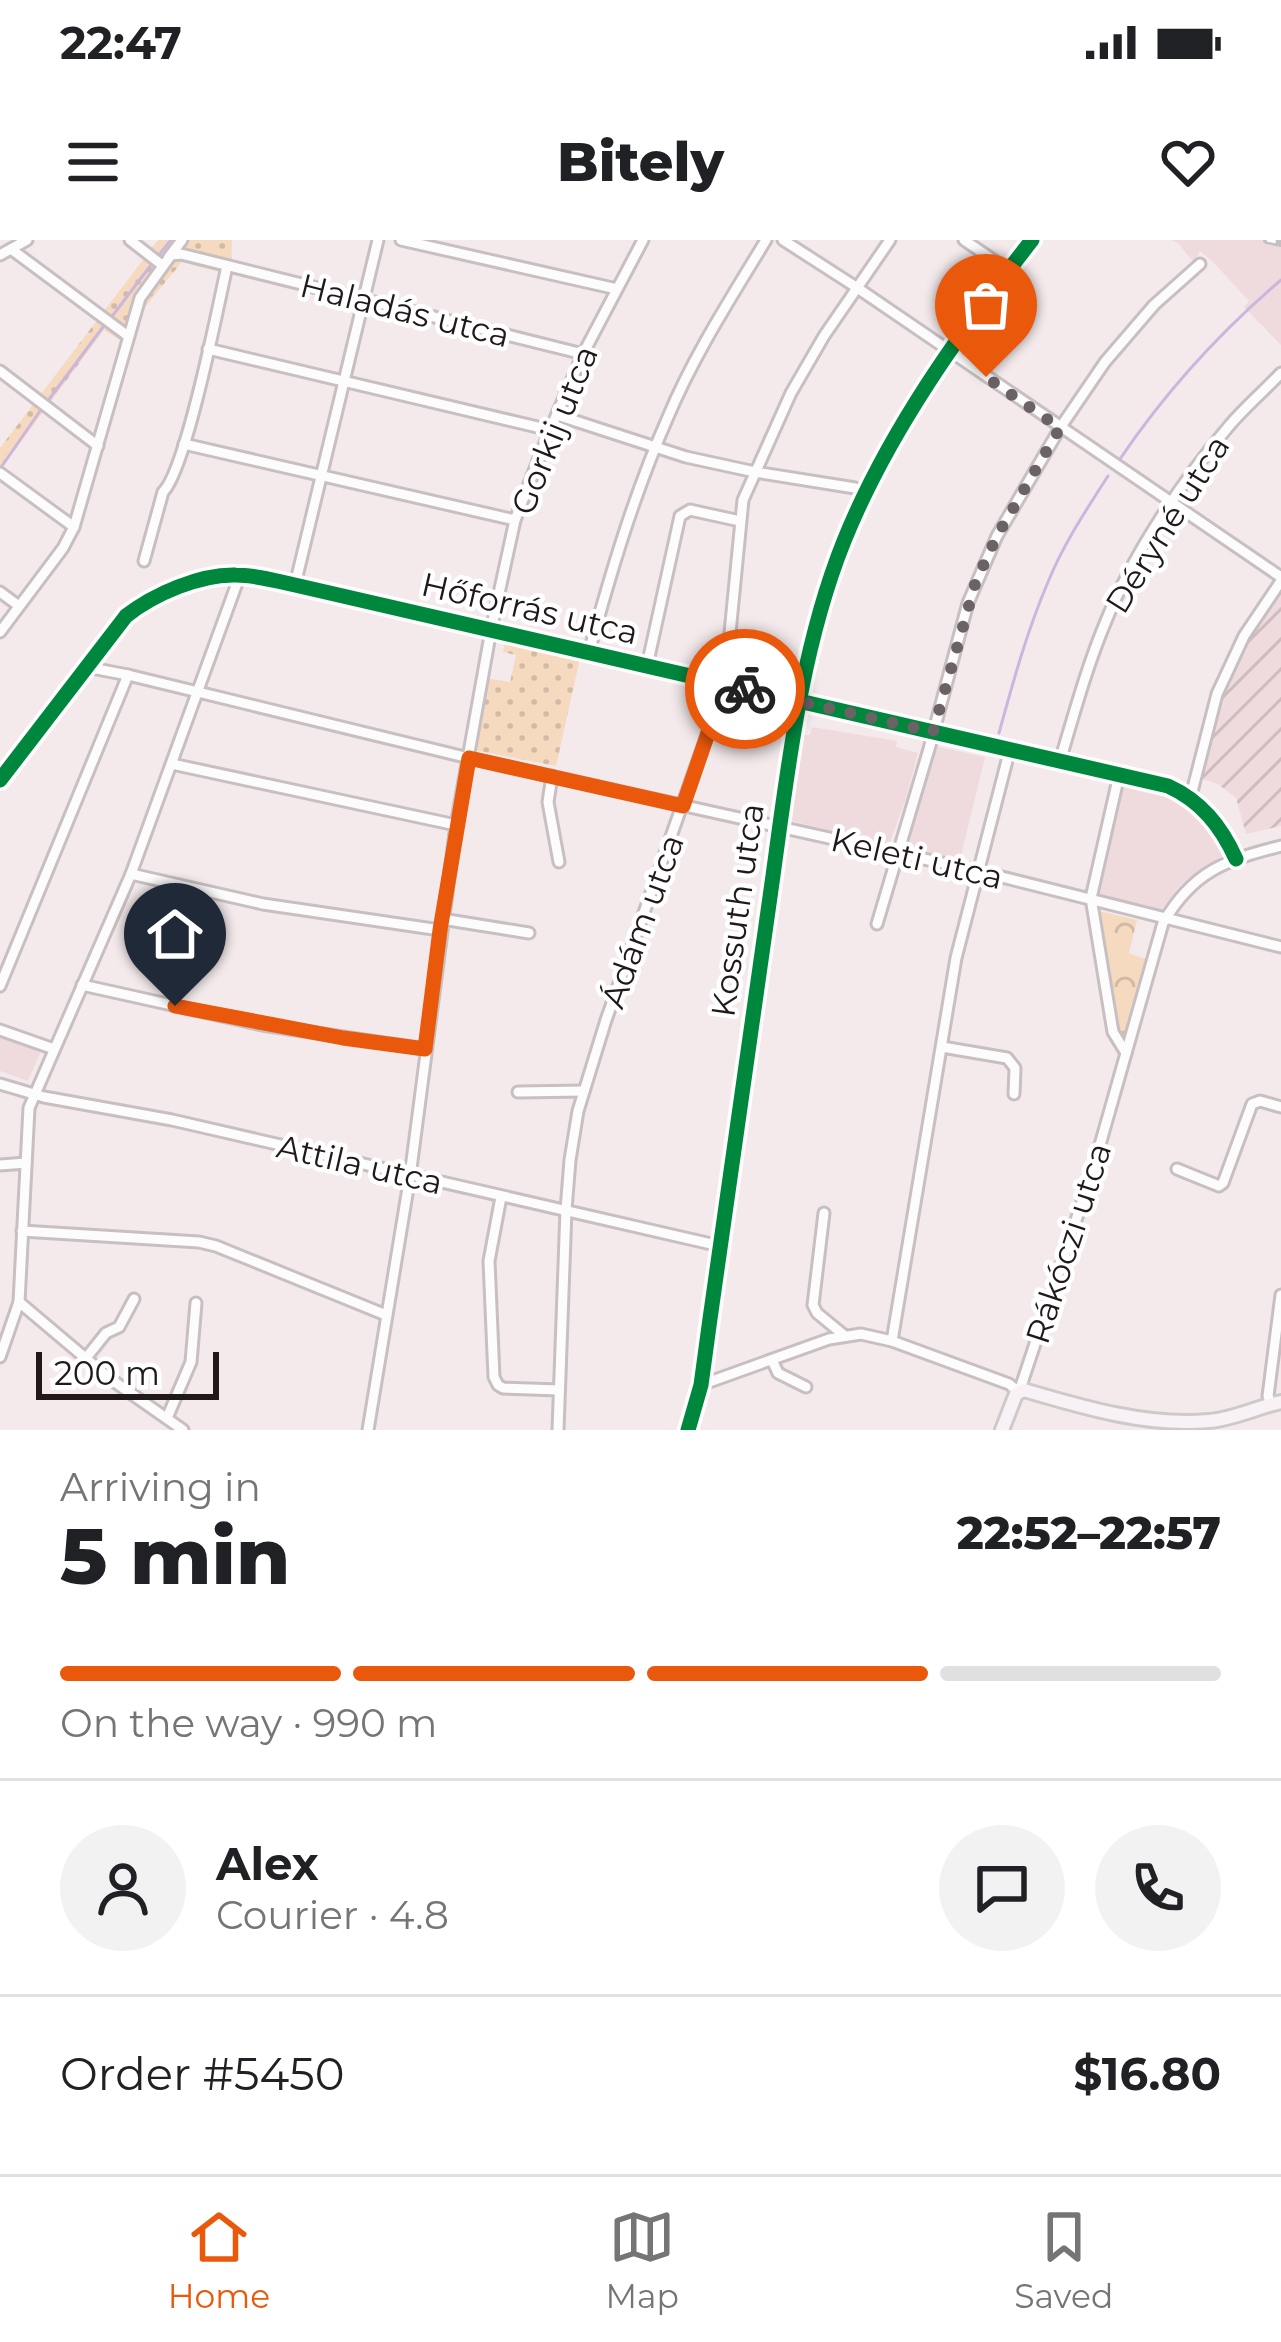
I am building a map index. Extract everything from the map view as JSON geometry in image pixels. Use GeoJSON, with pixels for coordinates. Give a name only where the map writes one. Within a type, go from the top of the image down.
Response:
{"type":"FeatureCollection","features":[{"type":"Feature","properties":{"kind":"main road"},"geometry":{"type":"LineString","coordinates":[[1019,1392],[1168,1420],[1210,1421],[1278,1403]]}},
{"type":"Feature","properties":{"kind":"main road","name":"Rákóczi utca"},"geometry":{"type":"LineString","coordinates":[[1002,1430],[1019,1392]]}},
{"type":"Feature","properties":{"kind":"street"},"geometry":{"type":"LineString","coordinates":[[27,240],[5,252],[128,336]]}},
{"type":"Feature","properties":{"kind":"street"},"geometry":{"type":"LineString","coordinates":[[130,240],[165,261]]}},
{"type":"Feature","properties":{"kind":"street"},"geometry":{"type":"LineString","coordinates":[[0,632],[74,527],[142,293],[182,240]]}},
{"type":"Feature","properties":{"kind":"street"},"geometry":{"type":"LineString","coordinates":[[295,585],[378,240]]}},
{"type":"Feature","properties":{"kind":"street"},"geometry":{"type":"LineString","coordinates":[[401,240],[617,289]]}},
{"type":"Feature","properties":{"kind":"street","name":"Gorkij utca"},"geometry":{"type":"LineString","coordinates":[[368,1430],[410,1176],[456,825],[515,520],[584,354],[643,240]]}},
{"type":"Feature","properties":{"kind":"street"},"geometry":{"type":"LineString","coordinates":[[589,652],[615,557],[668,415],[714,325],[766,240]]}},
{"type":"Feature","properties":{"kind":"street"},"geometry":{"type":"LineString","coordinates":[[783,240],[1281,579],[1244,636],[1217,694],[1187,796],[1209,814],[1236,859]]}},
{"type":"Feature","properties":{"kind":"street","name":"Ádám utca"},"geometry":{"type":"LineString","coordinates":[[558,1430],[570,1160],[584,1090],[606,1020],[725,684],[743,500],[791,393],[890,240]]}},
{"type":"Feature","properties":{"kind":"street"},"geometry":{"type":"LineString","coordinates":[[964,240],[1008,270]]}},
{"type":"Feature","properties":{"kind":"street","name":"Kossuth utca"},"geometry":{"type":"LineString","coordinates":[[688,1430],[701,1384],[800,701],[824,598],[879,466],[950,352],[1032,240]]}},
{"type":"Feature","properties":{"kind":"street","name":"Haladás utca"},"geometry":{"type":"LineString","coordinates":[[165,261],[181,254],[584,354]]}},
{"type":"Feature","properties":{"kind":"street"},"geometry":{"type":"LineString","coordinates":[[877,925],[976,581],[997,536],[1060,428],[1128,335],[1200,264]]}},
{"type":"Feature","properties":{"kind":"street"},"geometry":{"type":"LineString","coordinates":[[143,561],[184,444],[227,266]]}},
{"type":"Feature","properties":{"kind":"street"},"geometry":{"type":"LineString","coordinates":[[208,349],[550,430]]}},
{"type":"Feature","properties":{"kind":"street"},"geometry":{"type":"LineString","coordinates":[[0,371],[98,446]]}},
{"type":"Feature","properties":{"kind":"street","name":"Déryné utca"},"geometry":{"type":"LineString","coordinates":[[1060,761],[1107,618],[1135,563],[1172,502],[1229,425],[1281,374]]}},
{"type":"Feature","properties":{"kind":"street"},"geometry":{"type":"LineString","coordinates":[[557,415],[655,448],[867,492]]}},
{"type":"Feature","properties":{"kind":"street"},"geometry":{"type":"LineString","coordinates":[[184,444],[515,520]]}},
{"type":"Feature","properties":{"kind":"street"},"geometry":{"type":"LineString","coordinates":[[0,472],[74,527]]}},
{"type":"Feature","properties":{"kind":"street"},"geometry":{"type":"LineString","coordinates":[[647,666],[680,515],[691,510],[740,520]]}},
{"type":"Feature","properties":{"kind":"street"},"geometry":{"type":"LineString","coordinates":[[0,1357],[19,1302],[29,1108],[131,874],[239,575]]}},
{"type":"Feature","properties":{"kind":"street","name":"Hőforrás utca"},"geometry":{"type":"LineString","coordinates":[[0,780],[120,622],[142,605],[207,579],[239,575],[1010,749],[1168,786],[1187,796]]}},
{"type":"Feature","properties":{"kind":"street"},"geometry":{"type":"LineString","coordinates":[[0,592],[19,606]]}},
{"type":"Feature","properties":{"kind":"street","name":"Keleti utca"},"geometry":{"type":"LineString","coordinates":[[86,667],[978,871],[1281,946]]}},
{"type":"Feature","properties":{"kind":"street"},"geometry":{"type":"LineString","coordinates":[[0,986],[128,674]]}},
{"type":"Feature","properties":{"kind":"street"},"geometry":{"type":"LineString","coordinates":[[892,1341],[956,958],[1010,749]]}},
{"type":"Feature","properties":{"kind":"street"},"geometry":{"type":"LineString","coordinates":[[172,764],[456,825]]}},
{"type":"Feature","properties":{"kind":"street"},"geometry":{"type":"LineString","coordinates":[[1119,775],[1091,898],[1113,1032],[1126,1053]]}},
{"type":"Feature","properties":{"kind":"street"},"geometry":{"type":"LineString","coordinates":[[552,776],[548,802],[559,862]]}},
{"type":"Feature","properties":{"kind":"street","name":"Rákóczi utca"},"geometry":{"type":"LineString","coordinates":[[1019,1392],[1094,1166],[1166,918],[1197,880],[1227,860],[1281,846]]}},
{"type":"Feature","properties":{"kind":"street"},"geometry":{"type":"LineString","coordinates":[[131,874],[263,904],[529,933]]}},
{"type":"Feature","properties":{"kind":"street"},"geometry":{"type":"LineString","coordinates":[[82,985],[262,1024],[425,1049]]}},
{"type":"Feature","properties":{"kind":"street"},"geometry":{"type":"LineString","coordinates":[[0,1030],[54,1049]]}},
{"type":"Feature","properties":{"kind":"street"},"geometry":{"type":"LineString","coordinates":[[942,1047],[1007,1058],[1016,1068],[1014,1094]]}},
{"type":"Feature","properties":{"kind":"street","name":"Attila utca"},"geometry":{"type":"LineString","coordinates":[[0,1084],[720,1246]]}},
{"type":"Feature","properties":{"kind":"street"},"geometry":{"type":"LineString","coordinates":[[518,1092],[584,1090]]}},
{"type":"Feature","properties":{"kind":"street"},"geometry":{"type":"LineString","coordinates":[[1178,1168],[1219,1186],[1252,1104],[1260,1101],[1281,1107]]}},
{"type":"Feature","properties":{"kind":"street"},"geometry":{"type":"LineString","coordinates":[[0,1165],[26,1163]]}},
{"type":"Feature","properties":{"kind":"street"},"geometry":{"type":"LineString","coordinates":[[501,1197],[489,1261],[494,1377],[502,1388],[560,1390]]}},
{"type":"Feature","properties":{"kind":"street"},"geometry":{"type":"LineString","coordinates":[[824,1213],[812,1305],[845,1336]]}},
{"type":"Feature","properties":{"kind":"street"},"geometry":{"type":"LineString","coordinates":[[22,1231],[199,1242],[386,1315]]}},
{"type":"Feature","properties":{"kind":"street"},"geometry":{"type":"LineString","coordinates":[[1278,1403],[1268,1396],[1281,1295]]}},
{"type":"Feature","properties":{"kind":"street"},"geometry":{"type":"LineString","coordinates":[[86,1358],[106,1333],[119,1327],[134,1299]]}},
{"type":"Feature","properties":{"kind":"street"},"geometry":{"type":"LineString","coordinates":[[19,1302],[183,1430]]}},
{"type":"Feature","properties":{"kind":"street"},"geometry":{"type":"LineString","coordinates":[[167,1418],[191,1362],[196,1303]]}},
{"type":"Feature","properties":{"kind":"street"},"geometry":{"type":"LineString","coordinates":[[701,1384],[845,1336],[868,1335],[1010,1384],[1019,1392]]}},
{"type":"Feature","properties":{"kind":"street"},"geometry":{"type":"LineString","coordinates":[[772,1360],[778,1373],[806,1387]]}},
{"type":"Feature","properties":{"kind":"street"},"geometry":{"type":"LineString","coordinates":[[1112,1413],[1114,1430]]}},
{"type":"Feature","properties":{"kind":"shaded area"},"geometry":{"type":"Polygon","coordinates":[[[1171,240],[1281,240],[1281,345],[1244,307],[1249,301],[1213,262],[1200,251],[1194,263],[1171,240]]]}},
{"type":"Feature","properties":{"kind":"shaded area"},"geometry":{"type":"Polygon","coordinates":[[[1281,585],[1281,826],[1246,834],[1236,798],[1218,784],[1199,778],[1222,694],[1281,585]]]}},
{"type":"Feature","properties":{"kind":"shaded area"},"geometry":{"type":"Polygon","coordinates":[[[812,727],[897,741],[896,747],[918,753],[889,845],[792,821],[803,735],[810,735],[812,727]]]}},
{"type":"Feature","properties":{"kind":"shaded area"},"geometry":{"type":"Polygon","coordinates":[[[935,746],[985,757],[960,860],[904,847],[935,746]]]}},
{"type":"Feature","properties":{"kind":"shaded area"},"geometry":{"type":"Polygon","coordinates":[[[1124,780],[1174,795],[1204,812],[1225,847],[1223,855],[1181,884],[1161,910],[1096,896],[1124,780]]]}},
{"type":"Feature","properties":{"kind":"shaded area"},"geometry":{"type":"Polygon","coordinates":[[[0,1033],[42,1049],[28,1081],[0,1071],[0,1033]]]}},
{"type":"Feature","properties":{"kind":"green space"},"geometry":{"type":"Polygon","coordinates":[[[158,240],[232,240],[231,275],[182,262],[141,312],[132,348],[104,330],[0,470],[0,448],[158,240]]]}},
{"type":"Feature","properties":{"kind":"green space"},"geometry":{"type":"Polygon","coordinates":[[[506,638],[581,654],[556,766],[474,750],[486,678],[510,682],[516,655],[503,652],[506,638]]]}},
{"type":"Feature","properties":{"kind":"green space"},"geometry":{"type":"Polygon","coordinates":[[[1099,911],[1137,920],[1129,953],[1145,959],[1125,1045],[1117,1027],[1099,911]]]}},
{"type":"Feature","properties":{"kind":"waterway"},"geometry":{"type":"LineString","coordinates":[[158,256],[171,240]]}},
{"type":"Feature","properties":{"kind":"waterway"},"geometry":{"type":"LineString","coordinates":[[110,319],[151,265]]}},
{"type":"Feature","properties":{"kind":"waterway"},"geometry":{"type":"LineString","coordinates":[[1120,459],[1194,364],[1281,280]]}},
{"type":"Feature","properties":{"kind":"waterway"},"geometry":{"type":"LineString","coordinates":[[47,402],[103,327]]}},
{"type":"Feature","properties":{"kind":"waterway"},"geometry":{"type":"LineString","coordinates":[[2,466],[40,411]]}},
{"type":"Feature","properties":{"kind":"waterway"},"geometry":{"type":"LineString","coordinates":[[999,733],[1048,582],[1108,476]]}},
{"type":"Feature","properties":{"kind":"railway"},"geometry":{"type":"LineString","coordinates":[[1267,240],[1281,243]]}},
{"type":"Feature","properties":{"kind":"cycle path"},"geometry":{"type":"LineString","coordinates":[[688,1430],[701,1385],[789,762],[816,627],[844,541],[882,461],[952,347],[1032,240]]}},
{"type":"Feature","properties":{"kind":"cycle path"},"geometry":{"type":"LineString","coordinates":[[0,780],[126,616],[193,582],[243,575],[1168,786],[1209,816],[1236,859]]}},
{"type":"Feature","properties":{"kind":"way so far"},"geometry":{"type":"LineString","coordinates":[[745,689],[933,732],[976,581],[1060,428],[986,377]]}},
{"type":"Feature","properties":{"kind":"route"},"geometry":{"type":"LineString","coordinates":[[175,1006],[425,1049],[469,758],[683,806],[725,684],[745,689]]}}]}
